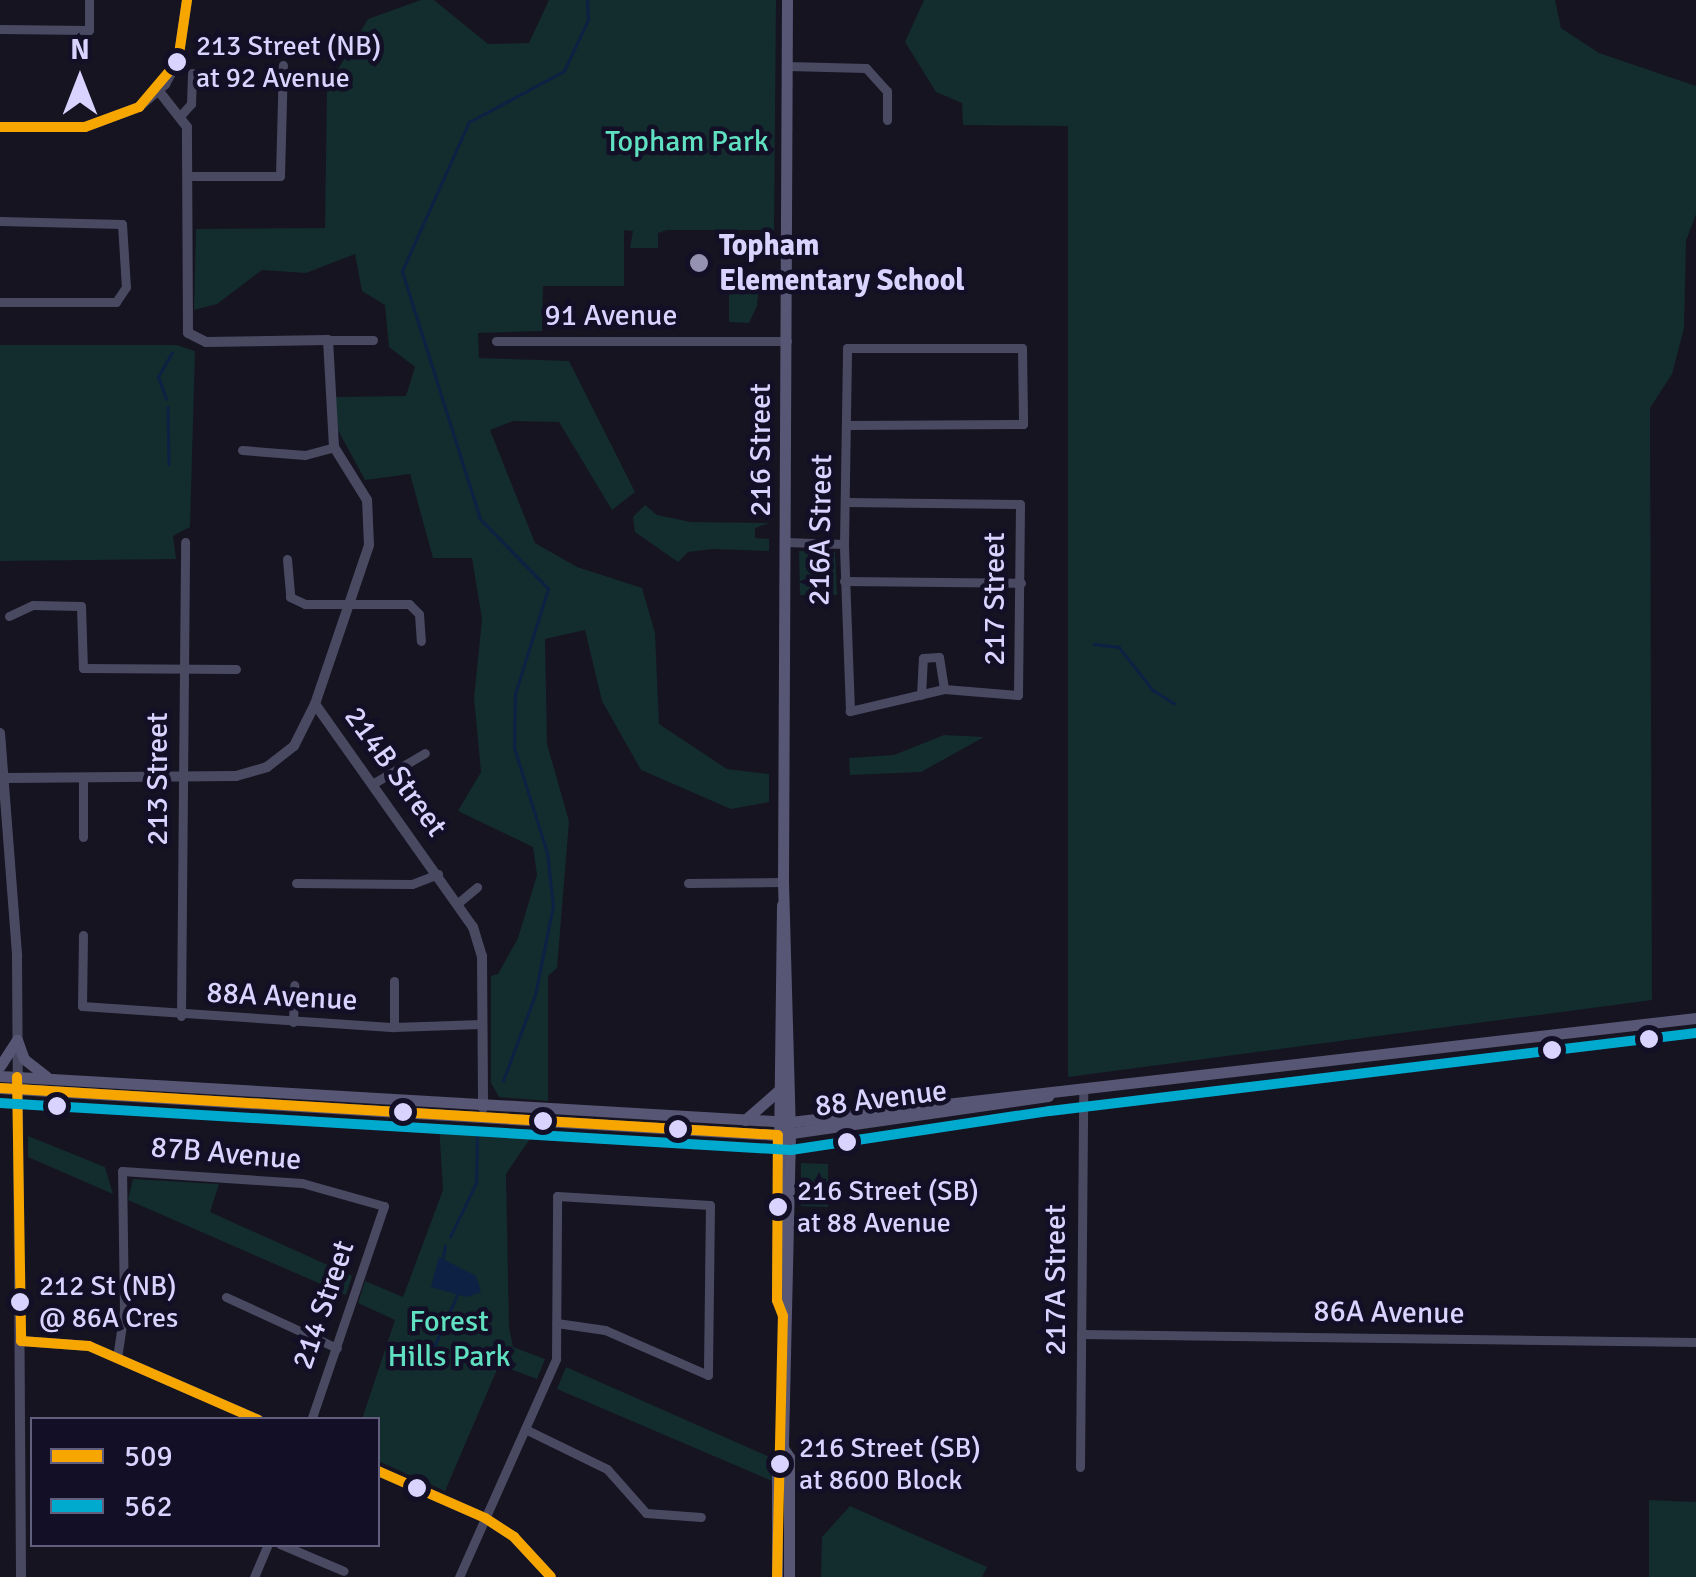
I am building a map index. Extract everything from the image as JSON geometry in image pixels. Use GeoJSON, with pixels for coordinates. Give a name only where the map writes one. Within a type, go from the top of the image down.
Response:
{"type":"FeatureCollection","features":[{"type":"Feature","properties":{"kind":"main road","name":"216 Street"},"geometry":{"type":"LineString","coordinates":[[777,1577],[777,1457],[783,1448],[784,1312],[777,1300],[784,1128],[787,0]]}},
{"type":"Feature","properties":{"kind":"main road","name":"216 Street"},"geometry":{"type":"LineString","coordinates":[[783,901],[778,1091],[784,1128]]}},
{"type":"Feature","properties":{"kind":"main road","name":"88 Avenue"},"geometry":{"type":"LineString","coordinates":[[0,1076],[17,1083],[482,1119],[784,1128],[1696,1018]]}},
{"type":"Feature","properties":{"kind":"main road"},"geometry":{"type":"LineString","coordinates":[[0,1066],[17,1040]]}},
{"type":"Feature","properties":{"kind":"main road"},"geometry":{"type":"LineString","coordinates":[[17,1040],[31,1068],[54,1080]]}},
{"type":"Feature","properties":{"kind":"main road","name":"88 Avenue"},"geometry":{"type":"LineString","coordinates":[[0,1088],[54,1080],[746,1120],[784,1128]]}},
{"type":"Feature","properties":{"kind":"main road"},"geometry":{"type":"LineString","coordinates":[[746,1120],[778,1091]]}},
{"type":"Feature","properties":{"kind":"main road","name":"216 Street"},"geometry":{"type":"LineString","coordinates":[[783,1448],[789,1457],[789,1577]]}},
{"type":"Feature","properties":{"kind":"street"},"geometry":{"type":"LineString","coordinates":[[0,29],[89,30],[89,0]]}},
{"type":"Feature","properties":{"kind":"street"},"geometry":{"type":"LineString","coordinates":[[0,128],[100,124],[158,90],[182,48],[187,0]]}},
{"type":"Feature","properties":{"kind":"street"},"geometry":{"type":"LineString","coordinates":[[187,176],[280,176],[283,65]]}},
{"type":"Feature","properties":{"kind":"street"},"geometry":{"type":"LineString","coordinates":[[788,66],[866,68],[887,91],[887,120]]}},
{"type":"Feature","properties":{"kind":"street"},"geometry":{"type":"LineString","coordinates":[[181,114],[191,104],[192,73]]}},
{"type":"Feature","properties":{"kind":"street"},"geometry":{"type":"LineString","coordinates":[[158,90],[181,114],[187,176],[187,329],[194,339],[373,340]]}},
{"type":"Feature","properties":{"kind":"street"},"geometry":{"type":"LineString","coordinates":[[0,221],[122,224],[126,287],[116,302],[0,302]]}},
{"type":"Feature","properties":{"kind":"street","name":"214B Street"},"geometry":{"type":"LineString","coordinates":[[328,340],[334,446],[367,500],[370,522],[350,603],[315,704],[458,904],[482,956],[482,1119]]}},
{"type":"Feature","properties":{"kind":"street","name":"91 Avenue"},"geometry":{"type":"LineString","coordinates":[[496,341],[786,341]]}},
{"type":"Feature","properties":{"kind":"street","name":"216A Street"},"geometry":{"type":"LineString","coordinates":[[846,425],[1022,424],[1022,348],[847,348],[846,425],[846,502],[844,582],[850,710],[920,695]]}},
{"type":"Feature","properties":{"kind":"street"},"geometry":{"type":"LineString","coordinates":[[242,450],[305,454],[334,446]]}},
{"type":"Feature","properties":{"kind":"street","name":"217 Street"},"geometry":{"type":"LineString","coordinates":[[846,502],[1020,504],[1018,695],[944,689]]}},
{"type":"Feature","properties":{"kind":"street","name":"213 Street"},"geometry":{"type":"LineString","coordinates":[[182,1016],[185,542]]}},
{"type":"Feature","properties":{"kind":"street"},"geometry":{"type":"LineString","coordinates":[[786,542],[844,544]]}},
{"type":"Feature","properties":{"kind":"street"},"geometry":{"type":"LineString","coordinates":[[287,559],[290,597],[413,606],[421,641]]}},
{"type":"Feature","properties":{"kind":"street"},"geometry":{"type":"LineString","coordinates":[[844,582],[1021,583]]}},
{"type":"Feature","properties":{"kind":"street"},"geometry":{"type":"LineString","coordinates":[[9,616],[33,605],[81,606],[83,668],[236,669]]}},
{"type":"Feature","properties":{"kind":"street"},"geometry":{"type":"LineString","coordinates":[[940,657],[944,689],[920,695],[923,658],[940,657]]}},
{"type":"Feature","properties":{"kind":"street"},"geometry":{"type":"LineString","coordinates":[[8,778],[236,776],[267,767],[294,746],[315,704]]}},
{"type":"Feature","properties":{"kind":"street"},"geometry":{"type":"LineString","coordinates":[[0,732],[8,778],[17,1040],[21,1577]]}},
{"type":"Feature","properties":{"kind":"street"},"geometry":{"type":"LineString","coordinates":[[374,783],[425,753]]}},
{"type":"Feature","properties":{"kind":"street"},"geometry":{"type":"LineString","coordinates":[[83,778],[83,837]]}},
{"type":"Feature","properties":{"kind":"street"},"geometry":{"type":"LineString","coordinates":[[296,883],[412,884],[438,874]]}},
{"type":"Feature","properties":{"kind":"street"},"geometry":{"type":"LineString","coordinates":[[688,883],[782,882]]}},
{"type":"Feature","properties":{"kind":"street"},"geometry":{"type":"LineString","coordinates":[[458,904],[477,887]]}},
{"type":"Feature","properties":{"kind":"street","name":"88A Avenue"},"geometry":{"type":"LineString","coordinates":[[82,935],[82,1006],[394,1028],[481,1024]]}},
{"type":"Feature","properties":{"kind":"street"},"geometry":{"type":"LineString","coordinates":[[394,981],[394,1028]]}},
{"type":"Feature","properties":{"kind":"street"},"geometry":{"type":"LineString","coordinates":[[293,1022],[294,985]]}},
{"type":"Feature","properties":{"kind":"street","name":"217A Street"},"geometry":{"type":"LineString","coordinates":[[1080,1467],[1082,1092]]}},
{"type":"Feature","properties":{"kind":"street","name":"87B Avenue"},"geometry":{"type":"LineString","coordinates":[[117,1358],[124,1311],[122,1171],[302,1183],[384,1206]]}},
{"type":"Feature","properties":{"kind":"street"},"geometry":{"type":"LineString","coordinates":[[459,1577],[556,1359],[557,1196],[710,1205],[708,1375],[605,1330],[557,1323]]}},
{"type":"Feature","properties":{"kind":"street","name":"214 Street"},"geometry":{"type":"LineString","coordinates":[[312,1417],[384,1206]]}},
{"type":"Feature","properties":{"kind":"street"},"geometry":{"type":"LineString","coordinates":[[226,1297],[337,1348]]}},
{"type":"Feature","properties":{"kind":"street","name":"86A Avenue"},"geometry":{"type":"LineString","coordinates":[[1081,1334],[1696,1342]]}},
{"type":"Feature","properties":{"kind":"street"},"geometry":{"type":"LineString","coordinates":[[22,1341],[89,1346],[252,1417]]}},
{"type":"Feature","properties":{"kind":"street"},"geometry":{"type":"LineString","coordinates":[[526,1429],[607,1468],[646,1513],[701,1517]]}},
{"type":"Feature","properties":{"kind":"street"},"geometry":{"type":"LineString","coordinates":[[380,1471],[484,1518],[514,1537],[551,1577]]}},
{"type":"Feature","properties":{"kind":"street"},"geometry":{"type":"LineString","coordinates":[[254,1577],[267,1547]]}},
{"type":"Feature","properties":{"kind":"street"},"geometry":{"type":"LineString","coordinates":[[287,1547],[344,1571]]}},
{"type":"Feature","properties":{"kind":"green space","name":"Topham Park"},"geometry":{"type":"Polygon","coordinates":[[[421,0],[434,0],[488,44],[529,43],[549,0],[776,0],[774,230],[667,230],[658,233],[658,248],[630,248],[633,231],[624,230],[624,286],[543,286],[542,331],[478,333],[479,358],[569,361],[635,492],[612,510],[559,422],[513,421],[490,430],[535,543],[577,567],[642,588],[655,633],[659,724],[727,769],[769,774],[769,802],[731,809],[641,770],[602,701],[585,630],[545,639],[547,744],[569,821],[557,968],[548,976],[548,1101],[499,1097],[491,1083],[491,976],[498,974],[518,938],[537,875],[533,847],[458,811],[481,772],[474,698],[482,619],[472,558],[433,558],[410,474],[365,480],[338,430],[335,397],[406,396],[415,367],[389,347],[385,305],[362,291],[355,254],[306,273],[262,270],[217,304],[194,310],[196,229],[325,228],[327,88],[368,19],[421,0]]]}},
{"type":"Feature","properties":{"kind":"green space"},"geometry":{"type":"Polygon","coordinates":[[[924,0],[1555,0],[1561,28],[1599,53],[1696,86],[1696,214],[1686,241],[1684,328],[1672,374],[1650,408],[1652,1000],[1068,1077],[1068,126],[963,125],[962,103],[936,92],[905,42],[924,0]]]}},
{"type":"Feature","properties":{"kind":"green space"},"geometry":{"type":"Polygon","coordinates":[[[746,272],[760,272],[757,306],[749,323],[729,322],[729,294],[739,294],[746,272]]]}},
{"type":"Feature","properties":{"kind":"green space"},"geometry":{"type":"Polygon","coordinates":[[[0,345],[176,345],[195,351],[190,527],[173,536],[176,559],[0,561],[0,345]]]}},
{"type":"Feature","properties":{"kind":"green space"},"geometry":{"type":"Polygon","coordinates":[[[645,505],[657,515],[691,522],[769,523],[755,528],[755,538],[769,539],[769,551],[688,552],[678,562],[635,532],[633,517],[645,505]]]}},
{"type":"Feature","properties":{"kind":"green space"},"geometry":{"type":"Polygon","coordinates":[[[799,551],[835,552],[837,595],[800,595],[799,551]]]}},
{"type":"Feature","properties":{"kind":"green space"},"geometry":{"type":"Polygon","coordinates":[[[944,735],[984,737],[921,772],[850,775],[849,758],[894,755],[944,735]]]}},
{"type":"Feature","properties":{"kind":"green space","name":"Forest Hills Park"},"geometry":{"type":"Polygon","coordinates":[[[439,1125],[536,1130],[506,1174],[509,1327],[513,1347],[545,1359],[537,1379],[499,1365],[445,1491],[380,1462],[380,1417],[363,1417],[395,1320],[358,1303],[365,1281],[403,1297],[443,1190],[439,1125]]]}},
{"type":"Feature","properties":{"kind":"green space"},"geometry":{"type":"Polygon","coordinates":[[[28,1136],[105,1167],[113,1194],[28,1157],[28,1136]]]}},
{"type":"Feature","properties":{"kind":"green space"},"geometry":{"type":"Polygon","coordinates":[[[801,1163],[828,1164],[828,1207],[801,1206],[801,1163]]]}},
{"type":"Feature","properties":{"kind":"green space"},"geometry":{"type":"Polygon","coordinates":[[[133,1179],[219,1184],[210,1212],[352,1276],[346,1295],[128,1200],[133,1179]]]}},
{"type":"Feature","properties":{"kind":"green space"},"geometry":{"type":"Polygon","coordinates":[[[566,1367],[772,1458],[772,1481],[557,1389],[566,1367]]]}},
{"type":"Feature","properties":{"kind":"green space"},"geometry":{"type":"Polygon","coordinates":[[[1649,1500],[1696,1502],[1696,1577],[1649,1577],[1649,1500]]]}},
{"type":"Feature","properties":{"kind":"green space"},"geometry":{"type":"Polygon","coordinates":[[[850,1506],[987,1567],[982,1577],[821,1577],[822,1537],[850,1506]]]}},
{"type":"Feature","properties":{"kind":"water"},"geometry":{"type":"Polygon","coordinates":[[[439,1257],[476,1276],[481,1292],[467,1297],[431,1287],[439,1257]]]}},
{"type":"Feature","properties":{"kind":"waterway"},"geometry":{"type":"LineString","coordinates":[[503,1081],[535,995],[553,906],[547,853],[514,748],[515,694],[548,589],[480,519],[402,271],[469,122],[564,71],[588,20],[587,0]]}},
{"type":"Feature","properties":{"kind":"waterway"},"geometry":{"type":"LineString","coordinates":[[166,399],[158,377],[172,353]]}},
{"type":"Feature","properties":{"kind":"waterway"},"geometry":{"type":"LineString","coordinates":[[168,407],[169,464]]}},
{"type":"Feature","properties":{"kind":"waterway"},"geometry":{"type":"LineString","coordinates":[[1094,644],[1119,647],[1153,690],[1174,703]]}},
{"type":"Feature","properties":{"kind":"waterway"},"geometry":{"type":"LineString","coordinates":[[450,1237],[476,1183],[477,1137]]}},
{"type":"Feature","properties":{"kind":"waterway"},"geometry":{"type":"LineString","coordinates":[[443,1257],[445,1246]]}},
{"type":"Feature","properties":{"kind":"waterway"},"geometry":{"type":"LineString","coordinates":[[428,1360],[458,1293]]}},
{"type":"Feature","properties":{"kind":"transit line","name":"509"},"geometry":{"type":"LineString","coordinates":[[0,127],[85,127],[139,107],[178,61],[187,0]]}},
{"type":"Feature","properties":{"kind":"transit line","name":"562"},"geometry":{"type":"LineString","coordinates":[[0,1103],[791,1150],[1050,1111],[1696,1033]]}},
{"type":"Feature","properties":{"kind":"transit line","name":"509"},"geometry":{"type":"LineString","coordinates":[[17,1077],[21,1341]]}},
{"type":"Feature","properties":{"kind":"transit line","name":"509"},"geometry":{"type":"LineString","coordinates":[[0,1088],[778,1135]]}},
{"type":"Feature","properties":{"kind":"transit line","name":"509"},"geometry":{"type":"LineString","coordinates":[[777,1577],[783,1316],[777,1300],[778,1135]]}},
{"type":"Feature","properties":{"kind":"transit line","name":"509"},"geometry":{"type":"LineString","coordinates":[[21,1341],[89,1346],[251,1417]]}},
{"type":"Feature","properties":{"kind":"transit line","name":"509"},"geometry":{"type":"LineString","coordinates":[[380,1472],[485,1518],[514,1537],[551,1577]]}},
{"type":"Feature","properties":{"kind":"place","name":"213 Street (NB) at 92 Avenue"},"geometry":{"type":"Point","coordinates":[177,62]}},
{"type":"Feature","properties":{"kind":"place","name":"Topham Elementary School"},"geometry":{"type":"Point","coordinates":[699,263]}},
{"type":"Feature","properties":{"kind":"place","name":"216 Street (SB) at 88 Avenue"},"geometry":{"type":"Point","coordinates":[778,1207]}},
{"type":"Feature","properties":{"kind":"place","name":"212 St (NB) @ 86A Cres"},"geometry":{"type":"Point","coordinates":[20,1302]}},
{"type":"Feature","properties":{"kind":"place","name":"216 Street (SB) at 8600 Block"},"geometry":{"type":"Point","coordinates":[780,1464]}}]}
